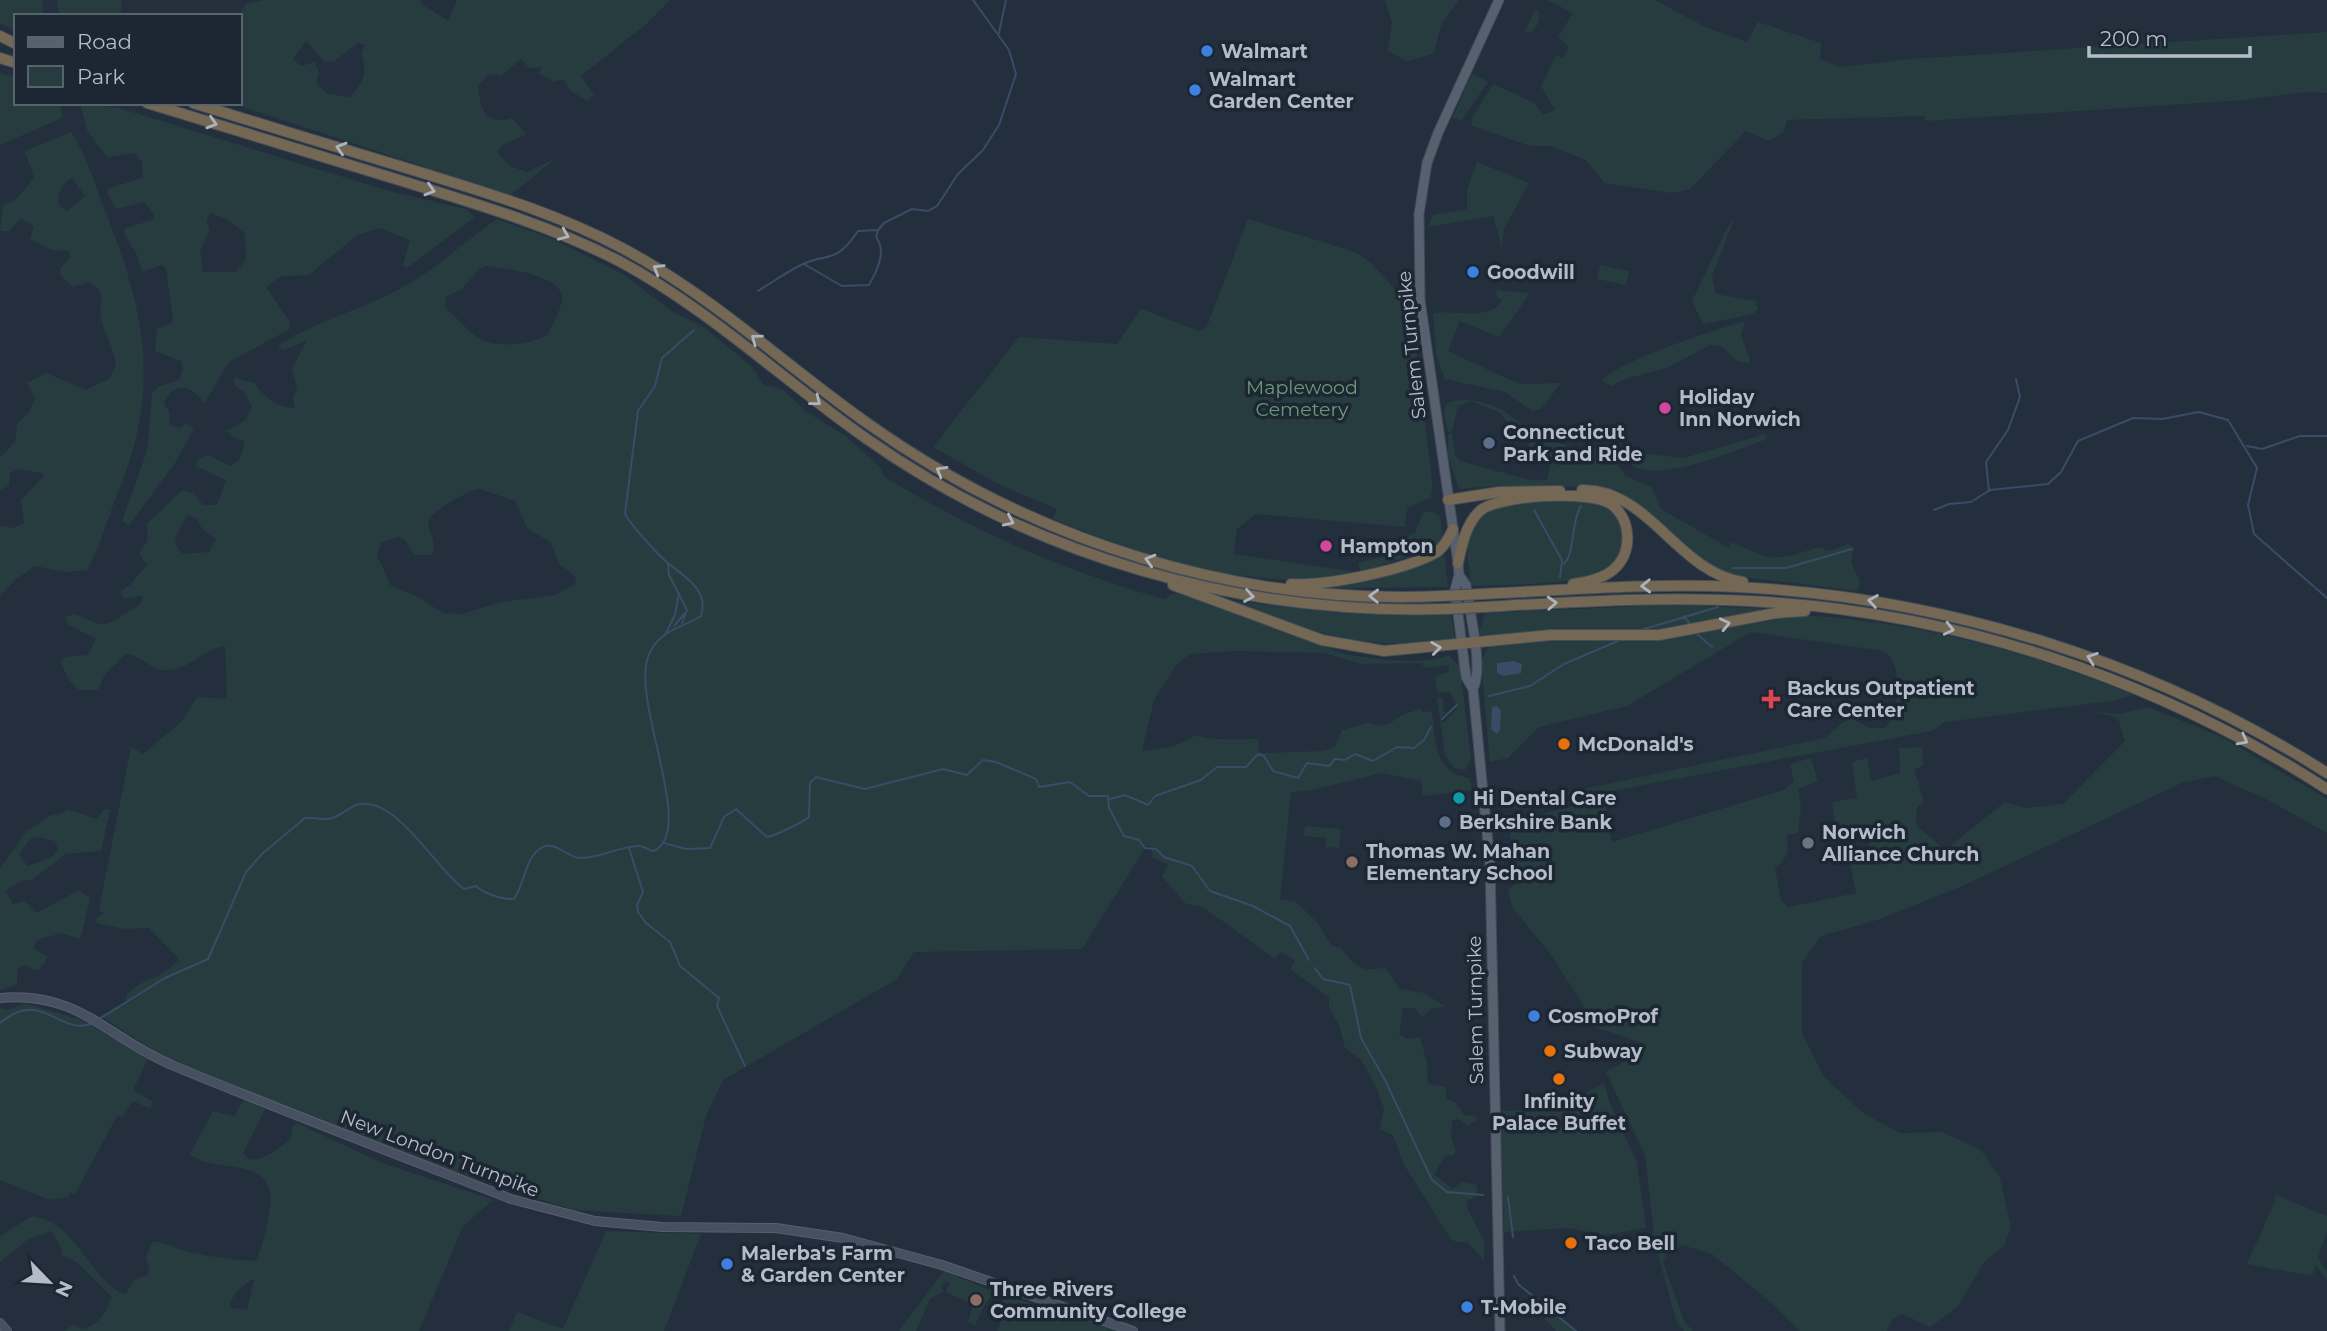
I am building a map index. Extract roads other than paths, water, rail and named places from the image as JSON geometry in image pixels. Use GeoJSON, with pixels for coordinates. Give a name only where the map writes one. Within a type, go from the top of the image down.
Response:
{"type":"FeatureCollection","features":[{"type":"Feature","properties":{"kind":"highway"},"geometry":{"type":"LineString","coordinates":[[154,105],[500,211],[579,242],[655,282],[708,318],[860,434],[964,499],[1057,542],[1152,574],[1283,601],[1363,609],[1444,609],[1688,598],[1783,603],[1847,611],[1975,636],[2094,672],[2202,719],[2327,789]]}},
{"type":"Feature","properties":{"kind":"highway"},"geometry":{"type":"LineString","coordinates":[[200,105],[513,201],[598,236],[661,270],[711,304],[887,437],[997,501],[1065,531],[1129,554],[1194,572],[1262,585],[1368,596],[1442,596],[1662,585],[1760,588],[1907,607],[2053,645],[2130,672],[2267,737],[2327,773]]}},
{"type":"Feature","properties":{"kind":"highway"},"geometry":{"type":"LineString","coordinates":[[1448,500],[1511,491],[1608,493],[1633,506],[1699,565],[1726,578],[1760,588]]}},
{"type":"Feature","properties":{"kind":"highway"},"geometry":{"type":"LineString","coordinates":[[1458,563],[1470,523],[1492,504],[1586,496],[1601,499],[1616,509],[1626,524],[1628,538],[1623,557],[1614,569],[1590,581],[1544,587],[1531,592]]}},
{"type":"Feature","properties":{"kind":"highway"},"geometry":{"type":"LineString","coordinates":[[1262,585],[1330,583],[1374,572],[1437,551],[1453,529]]}},
{"type":"Feature","properties":{"kind":"highway"},"geometry":{"type":"LineString","coordinates":[[1152,574],[1174,586],[1344,646],[1400,651],[1551,635],[1659,635],[1779,612],[1847,611]]}},
{"type":"Feature","properties":{"kind":"main road","name":"Salem Turnpike"},"geometry":{"type":"LineString","coordinates":[[1499,0],[1438,133],[1420,199],[1420,299],[1458,563],[1460,575],[1466,583],[1477,678],[1473,689],[1490,864],[1500,1331]]}},
{"type":"Feature","properties":{"kind":"main road","name":"Salem Turnpike"},"geometry":{"type":"LineString","coordinates":[[1460,575],[1455,590],[1467,680],[1473,689]]}},
{"type":"Feature","properties":{"kind":"main road","name":"New London Turnpike"},"geometry":{"type":"LineString","coordinates":[[0,998],[51,999],[92,1017],[170,1064],[510,1199],[550,1211],[629,1225],[776,1228],[831,1236],[942,1265],[1133,1331]]}},
{"type":"Feature","properties":{"kind":"main road"},"geometry":{"type":"LineString","coordinates":[[0,1323],[7,1331]]}},
{"type":"Feature","properties":{"kind":"water"},"geometry":{"type":"Polygon","coordinates":[[[1513,661],[1522,664],[1521,673],[1504,676],[1497,673],[1497,663],[1513,661]]]}},
{"type":"Feature","properties":{"kind":"water"},"geometry":{"type":"Polygon","coordinates":[[[1497,706],[1501,711],[1500,730],[1497,734],[1491,729],[1492,707],[1497,706]]]}},
{"type":"Feature","properties":{"kind":"waterway"},"geometry":{"type":"LineString","coordinates":[[758,291],[807,262],[836,254],[858,231],[878,230],[884,223],[912,209],[928,211],[937,206],[958,174],[983,150],[999,125],[1016,74],[1009,50],[973,0]]}},
{"type":"Feature","properties":{"kind":"waterway"},"geometry":{"type":"LineString","coordinates":[[999,33],[1006,0]]}},
{"type":"Feature","properties":{"kind":"waterway"},"geometry":{"type":"LineString","coordinates":[[804,264],[842,286],[869,285],[881,255],[876,237],[878,231]]}},
{"type":"Feature","properties":{"kind":"waterway"},"geometry":{"type":"LineString","coordinates":[[99,1019],[165,978],[208,959],[246,872],[263,853],[305,818],[329,819],[357,805],[375,806],[403,824],[464,889],[476,886],[488,893],[509,899],[514,899],[518,893],[532,856],[543,847],[552,846],[575,857],[586,858],[641,846],[654,851],[666,838],[669,817],[666,790],[647,699],[645,672],[650,652],[660,638],[701,616],[702,599],[689,580],[658,554],[625,514],[638,411],[655,386],[662,358],[694,330]]}},
{"type":"Feature","properties":{"kind":"waterway"},"geometry":{"type":"LineString","coordinates":[[1989,491],[1986,462],[2008,430],[2020,397],[2016,379]]}},
{"type":"Feature","properties":{"kind":"waterway"},"geometry":{"type":"LineString","coordinates":[[1934,510],[1949,504],[1971,502],[1990,490],[2048,484],[2061,472],[2078,441],[2133,418],[2162,419],[2199,412],[2228,420],[2257,468],[2248,505],[2254,534],[2327,598]]}},
{"type":"Feature","properties":{"kind":"waterway"},"geometry":{"type":"LineString","coordinates":[[2247,446],[2262,449],[2300,436],[2327,436]]}},
{"type":"Feature","properties":{"kind":"waterway"},"geometry":{"type":"LineString","coordinates":[[1564,564],[1570,552],[1575,521],[1581,506]]}},
{"type":"Feature","properties":{"kind":"waterway"},"geometry":{"type":"LineString","coordinates":[[1534,510],[1562,560],[1560,577]]}},
{"type":"Feature","properties":{"kind":"waterway"},"geometry":{"type":"LineString","coordinates":[[1733,568],[1786,568],[1852,549]]}},
{"type":"Feature","properties":{"kind":"waterway"},"geometry":{"type":"LineString","coordinates":[[668,564],[669,575],[687,610],[682,623]]}},
{"type":"Feature","properties":{"kind":"waterway"},"geometry":{"type":"LineString","coordinates":[[666,633],[675,615],[679,593]]}},
{"type":"Feature","properties":{"kind":"waterway"},"geometry":{"type":"LineString","coordinates":[[1641,630],[1718,607]]}},
{"type":"Feature","properties":{"kind":"waterway"},"geometry":{"type":"LineString","coordinates":[[675,625],[685,613]]}},
{"type":"Feature","properties":{"kind":"waterway"},"geometry":{"type":"LineString","coordinates":[[1684,616],[1690,624]]}},
{"type":"Feature","properties":{"kind":"waterway"},"geometry":{"type":"LineString","coordinates":[[1698,635],[1712,647]]}},
{"type":"Feature","properties":{"kind":"waterway"},"geometry":{"type":"LineString","coordinates":[[1489,696],[1530,686],[1564,664],[1618,641]]}},
{"type":"Feature","properties":{"kind":"waterway"},"geometry":{"type":"LineString","coordinates":[[1442,719],[1457,705]]}},
{"type":"Feature","properties":{"kind":"waterway"},"geometry":{"type":"LineString","coordinates":[[1110,799],[1125,795],[1148,805],[1155,796],[1201,780],[1217,767],[1246,767],[1258,754],[1264,756],[1273,771],[1298,778],[1307,763],[1329,766],[1335,759],[1345,760],[1355,754],[1373,761],[1397,747],[1414,748],[1424,740],[1431,727]]}},
{"type":"Feature","properties":{"kind":"waterway"},"geometry":{"type":"LineString","coordinates":[[664,843],[686,849],[710,848],[724,817],[736,809],[767,837],[781,832],[809,817],[810,783],[816,777],[865,789],[943,769],[967,775],[983,760],[996,762],[1036,779],[1039,787],[1070,782],[1089,796],[1108,796],[1109,808],[1124,836],[1139,840],[1145,848],[1156,849],[1164,857],[1192,866],[1210,891],[1253,906],[1290,926],[1309,960]]}},
{"type":"Feature","properties":{"kind":"waterway"},"geometry":{"type":"LineString","coordinates":[[629,848],[643,892],[637,905],[638,912],[646,923],[670,942],[680,966],[719,998],[717,1006],[745,1066]]}},
{"type":"Feature","properties":{"kind":"waterway"},"geometry":{"type":"LineString","coordinates":[[1315,968],[1323,979],[1350,985],[1361,1038],[1385,1080],[1432,1180],[1447,1192],[1483,1195]]}},
{"type":"Feature","properties":{"kind":"waterway"},"geometry":{"type":"LineString","coordinates":[[0,1023],[15,1013],[27,1010],[49,1014],[69,1024],[91,1024]]}},
{"type":"Feature","properties":{"kind":"waterway"},"geometry":{"type":"LineString","coordinates":[[1508,1197],[1513,1237]]}},
{"type":"Feature","properties":{"kind":"waterway"},"geometry":{"type":"LineString","coordinates":[[1514,1276],[1518,1284],[1576,1331]]}},
{"type":"Feature","properties":{"kind":"place","name":"Walmart"},"geometry":{"type":"Point","coordinates":[1207,51]}},
{"type":"Feature","properties":{"kind":"place","name":"Walmart Garden Center"},"geometry":{"type":"Point","coordinates":[1195,90]}},
{"type":"Feature","properties":{"kind":"place","name":"Goodwill"},"geometry":{"type":"Point","coordinates":[1473,272]}},
{"type":"Feature","properties":{"kind":"place","name":"Holiday Inn Norwich"},"geometry":{"type":"Point","coordinates":[1665,408]}},
{"type":"Feature","properties":{"kind":"place","name":"Connecticut Park and Ride"},"geometry":{"type":"Point","coordinates":[1489,443]}},
{"type":"Feature","properties":{"kind":"place","name":"Hampton"},"geometry":{"type":"Point","coordinates":[1326,546]}},
{"type":"Feature","properties":{"kind":"place","name":"Backus Outpatient Care Center"},"geometry":{"type":"Point","coordinates":[1771,699]}},
{"type":"Feature","properties":{"kind":"place","name":"McDonald's"},"geometry":{"type":"Point","coordinates":[1564,744]}},
{"type":"Feature","properties":{"kind":"place","name":"Hi Dental Care"},"geometry":{"type":"Point","coordinates":[1459,798]}},
{"type":"Feature","properties":{"kind":"place","name":"Berkshire Bank"},"geometry":{"type":"Point","coordinates":[1445,822]}},
{"type":"Feature","properties":{"kind":"place","name":"Norwich Alliance Church"},"geometry":{"type":"Point","coordinates":[1808,843]}},
{"type":"Feature","properties":{"kind":"place","name":"Thomas W. Mahan Elementary School"},"geometry":{"type":"Point","coordinates":[1352,862]}},
{"type":"Feature","properties":{"kind":"place","name":"CosmoProf"},"geometry":{"type":"Point","coordinates":[1534,1016]}},
{"type":"Feature","properties":{"kind":"place","name":"Subway"},"geometry":{"type":"Point","coordinates":[1550,1051]}},
{"type":"Feature","properties":{"kind":"place","name":"Infinity Palace Buffet"},"geometry":{"type":"Point","coordinates":[1559,1079]}},
{"type":"Feature","properties":{"kind":"place","name":"Taco Bell"},"geometry":{"type":"Point","coordinates":[1571,1243]}},
{"type":"Feature","properties":{"kind":"place","name":"Malerba's Farm & Garden Center"},"geometry":{"type":"Point","coordinates":[727,1264]}},
{"type":"Feature","properties":{"kind":"place","name":"Three Rivers Community College"},"geometry":{"type":"Point","coordinates":[976,1300]}},
{"type":"Feature","properties":{"kind":"place","name":"T-Mobile"},"geometry":{"type":"Point","coordinates":[1467,1307]}},
{"type":"Feature","properties":{"kind":"park label","name":"Maplewood Cemetery"},"geometry":{"type":"Point","coordinates":[1302,398]}}]}
